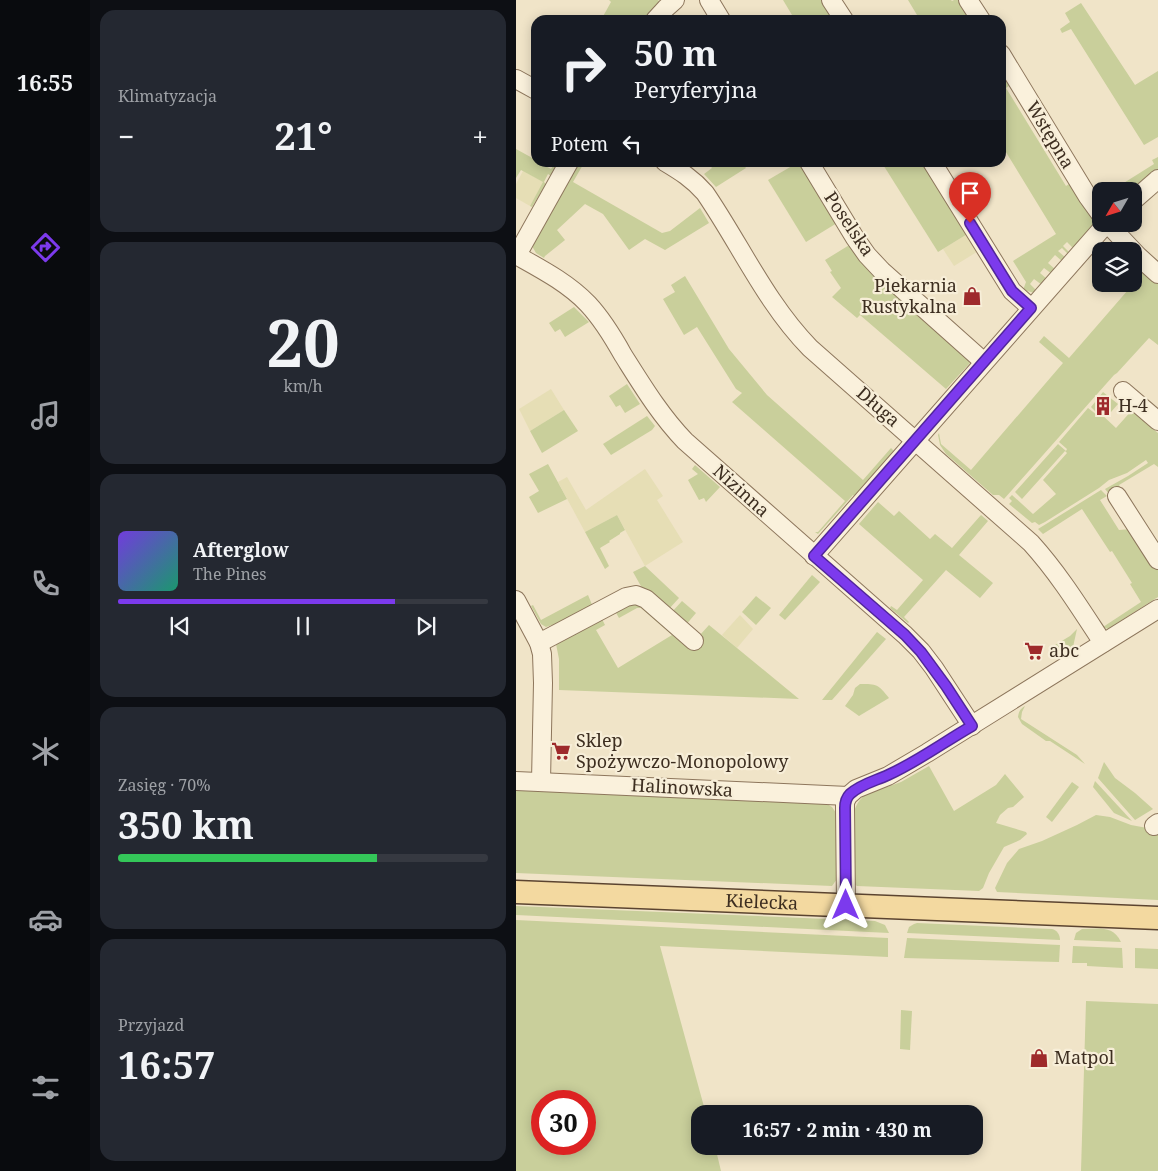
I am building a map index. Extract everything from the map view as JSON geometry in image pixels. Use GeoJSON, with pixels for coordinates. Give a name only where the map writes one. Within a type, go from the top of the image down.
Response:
{"type":"FeatureCollection","features":[{"type":"Feature","properties":{"kind":"main road","name":"Kielecka"},"geometry":{"type":"LineString","coordinates":[[516,892],[1158,918]]}},
{"type":"Feature","properties":{"kind":"street"},"geometry":{"type":"LineString","coordinates":[[660,15],[675,0]]}},
{"type":"Feature","properties":{"kind":"street"},"geometry":{"type":"LineString","coordinates":[[709,0],[718,15]]}},
{"type":"Feature","properties":{"kind":"street"},"geometry":{"type":"LineString","coordinates":[[831,0],[841,15]]}},
{"type":"Feature","properties":{"kind":"street"},"geometry":{"type":"LineString","coordinates":[[968,0],[977,15]]}},
{"type":"Feature","properties":{"kind":"street","name":"Wstępna"},"geometry":{"type":"LineString","coordinates":[[1006,62],[1092,203]]}},
{"type":"Feature","properties":{"kind":"street"},"geometry":{"type":"LineString","coordinates":[[516,79],[531,87]]}},
{"type":"Feature","properties":{"kind":"street"},"geometry":{"type":"LineString","coordinates":[[516,255],[567,167]]}},
{"type":"Feature","properties":{"kind":"street","name":"Długa"},"geometry":{"type":"LineString","coordinates":[[673,167],[698,184],[705,193],[776,308],[797,335],[1031,543],[1048,561],[1103,643]]}},
{"type":"Feature","properties":{"kind":"street","name":"Poselska"},"geometry":{"type":"LineString","coordinates":[[812,167],[855,238],[867,254],[882,271],[984,362]]}},
{"type":"Feature","properties":{"kind":"street"},"geometry":{"type":"LineString","coordinates":[[935,167],[1012,291],[1031,308]]}},
{"type":"Feature","properties":{"kind":"street"},"geometry":{"type":"LineString","coordinates":[[1142,193],[1158,179]]}},
{"type":"Feature","properties":{"kind":"street"},"geometry":{"type":"LineString","coordinates":[[814,556],[1100,232]]}},
{"type":"Feature","properties":{"kind":"street"},"geometry":{"type":"LineString","coordinates":[[1115,232],[1158,274]]}},
{"type":"Feature","properties":{"kind":"street","name":"Nizinna"},"geometry":{"type":"LineString","coordinates":[[516,255],[563,283],[589,305],[608,329],[668,423],[686,442],[905,635],[921,652],[972,726]]}},
{"type":"Feature","properties":{"kind":"street"},"geometry":{"type":"LineString","coordinates":[[1123,391],[1158,421]]}},
{"type":"Feature","properties":{"kind":"street"},"geometry":{"type":"LineString","coordinates":[[1117,496],[1158,560]]}},
{"type":"Feature","properties":{"kind":"street"},"geometry":{"type":"LineString","coordinates":[[539,643],[626,597],[636,595],[646,598],[694,641]]}},
{"type":"Feature","properties":{"kind":"street"},"geometry":{"type":"LineString","coordinates":[[516,600],[539,643],[542,654],[541,781]]}},
{"type":"Feature","properties":{"kind":"street"},"geometry":{"type":"LineString","coordinates":[[846,905],[845,802],[848,796],[865,784],[888,776],[972,726],[1158,609]]}},
{"type":"Feature","properties":{"kind":"street","name":"Halinowska"},"geometry":{"type":"LineString","coordinates":[[516,780],[848,796]]}},
{"type":"Feature","properties":{"kind":"shaded area"},"geometry":{"type":"Polygon","coordinates":[[[523,171],[544,182],[530,206],[516,198],[516,184],[523,171]]]}},
{"type":"Feature","properties":{"kind":"shaded area"},"geometry":{"type":"Polygon","coordinates":[[[969,233],[980,250],[954,266],[943,249],[969,233]]]}},
{"type":"Feature","properties":{"kind":"shaded area"},"geometry":{"type":"Polygon","coordinates":[[[551,389],[564,410],[530,431],[519,409],[551,389]]]}},
{"type":"Feature","properties":{"kind":"shaded area"},"geometry":{"type":"Polygon","coordinates":[[[645,469],[663,496],[657,500],[683,542],[645,566],[617,515],[585,532],[558,482],[567,477],[586,510],[645,469]]]}},
{"type":"Feature","properties":{"kind":"shaded area"},"geometry":{"type":"Polygon","coordinates":[[[740,615],[753,629],[737,648],[722,635],[740,615]]]}},
{"type":"Feature","properties":{"kind":"green space"},"geometry":{"type":"Polygon","coordinates":[[[609,0],[658,0],[662,4],[652,15],[604,15],[611,2],[609,0]]]}},
{"type":"Feature","properties":{"kind":"green space"},"geometry":{"type":"Polygon","coordinates":[[[783,0],[824,0],[833,15],[792,15],[783,0]]]}},
{"type":"Feature","properties":{"kind":"green space"},"geometry":{"type":"Polygon","coordinates":[[[908,0],[961,0],[970,15],[917,15],[908,0]]]}},
{"type":"Feature","properties":{"kind":"green space"},"geometry":{"type":"Polygon","coordinates":[[[1081,3],[1135,85],[1158,71],[1158,137],[1144,145],[1071,29],[1062,33],[1060,29],[1070,22],[1065,13],[1081,3]]]}},
{"type":"Feature","properties":{"kind":"green space"},"geometry":{"type":"Polygon","coordinates":[[[1006,76],[1012,84],[1006,88],[1006,76]]]}},
{"type":"Feature","properties":{"kind":"green space"},"geometry":{"type":"Polygon","coordinates":[[[1006,88],[1066,186],[1072,182],[1092,215],[1092,229],[1074,249],[1067,242],[1063,246],[1070,253],[1069,255],[1062,248],[1058,251],[1066,258],[1063,262],[1055,255],[1048,263],[1056,270],[1052,274],[1044,268],[1040,273],[1047,279],[1042,285],[1034,279],[1030,284],[1037,291],[1035,293],[1023,290],[1026,282],[1013,261],[1056,234],[1006,152],[1006,88]]]}},
{"type":"Feature","properties":{"kind":"green space"},"geometry":{"type":"Polygon","coordinates":[[[516,149],[531,157],[531,167],[547,167],[551,169],[556,167],[551,176],[548,174],[544,182],[546,184],[532,207],[530,206],[543,182],[521,170],[516,178],[516,149]]]}},
{"type":"Feature","properties":{"kind":"green space"},"geometry":{"type":"Polygon","coordinates":[[[1158,157],[1158,173],[1142,185],[1142,182],[1125,182],[1154,164],[1152,160],[1158,157]]]}},
{"type":"Feature","properties":{"kind":"green space"},"geometry":{"type":"Polygon","coordinates":[[[575,167],[582,167],[573,182],[662,233],[670,231],[700,208],[709,223],[665,250],[645,239],[629,250],[603,214],[585,204],[557,230],[565,240],[544,258],[536,253],[532,246],[575,167]]]}},
{"type":"Feature","properties":{"kind":"green space"},"geometry":{"type":"Polygon","coordinates":[[[790,167],[804,167],[837,223],[806,242],[768,180],[790,167]]]}},
{"type":"Feature","properties":{"kind":"green space"},"geometry":{"type":"Polygon","coordinates":[[[885,167],[928,167],[969,233],[938,252],[885,167]]]}},
{"type":"Feature","properties":{"kind":"green space"},"geometry":{"type":"Polygon","coordinates":[[[712,168],[746,168],[716,187],[704,174],[712,168]]]}},
{"type":"Feature","properties":{"kind":"green space"},"geometry":{"type":"Polygon","coordinates":[[[851,244],[965,355],[970,363],[946,389],[860,315],[857,318],[832,297],[841,288],[830,272],[832,271],[825,260],[851,244]]]}},
{"type":"Feature","properties":{"kind":"green space"},"geometry":{"type":"Polygon","coordinates":[[[1142,266],[1158,281],[1158,345],[1149,338],[1004,499],[999,495],[993,495],[946,454],[940,445],[939,433],[941,444],[971,470],[1063,363],[1039,342],[1044,336],[1069,358],[1126,292],[1142,292],[1142,266]]]}},
{"type":"Feature","properties":{"kind":"green space"},"geometry":{"type":"Polygon","coordinates":[[[685,276],[729,349],[767,395],[863,480],[891,448],[896,453],[857,498],[853,495],[818,534],[815,532],[818,532],[845,501],[732,402],[742,393],[736,389],[697,327],[684,335],[663,299],[675,292],[671,285],[685,276]]]}},
{"type":"Feature","properties":{"kind":"green space"},"geometry":{"type":"Polygon","coordinates":[[[574,307],[589,322],[565,337],[560,329],[555,332],[549,323],[574,307]]]}},
{"type":"Feature","properties":{"kind":"green space"},"geometry":{"type":"Polygon","coordinates":[[[627,384],[640,404],[625,413],[620,405],[616,407],[609,396],[627,384]]]}},
{"type":"Feature","properties":{"kind":"green space"},"geometry":{"type":"Polygon","coordinates":[[[1103,392],[1118,404],[1111,412],[1107,409],[1110,405],[1103,399],[1096,406],[1101,411],[1100,413],[1116,428],[1133,409],[1150,421],[1147,424],[1158,433],[1158,467],[1154,464],[1119,485],[1120,487],[1109,494],[1105,489],[1148,463],[1146,460],[1127,473],[1109,480],[1045,522],[1039,525],[1035,522],[1032,523],[1009,504],[1012,501],[1009,498],[1012,495],[1033,514],[1056,494],[1043,480],[1067,453],[1065,451],[1022,499],[1015,492],[1058,444],[1066,451],[1067,449],[1059,442],[1088,408],[1098,414],[1091,407],[1103,392]]]}},
{"type":"Feature","properties":{"kind":"green space"},"geometry":{"type":"Polygon","coordinates":[[[564,410],[578,431],[542,453],[530,431],[564,410]]]}},
{"type":"Feature","properties":{"kind":"green space"},"geometry":{"type":"Polygon","coordinates":[[[647,416],[655,426],[652,430],[611,455],[603,444],[647,416]]]}},
{"type":"Feature","properties":{"kind":"green space"},"geometry":{"type":"Polygon","coordinates":[[[548,464],[567,499],[538,513],[529,497],[539,491],[529,474],[548,464]]]}},
{"type":"Feature","properties":{"kind":"green space"},"geometry":{"type":"Polygon","coordinates":[[[695,465],[720,487],[706,502],[704,498],[699,500],[688,480],[698,474],[692,469],[695,465]]]}},
{"type":"Feature","properties":{"kind":"green space"},"geometry":{"type":"Polygon","coordinates":[[[1101,490],[1107,496],[1100,500],[1119,530],[1132,529],[1158,570],[1158,597],[1108,629],[1103,627],[1141,602],[1130,584],[1132,583],[1112,551],[1110,552],[1082,509],[1043,534],[1038,529],[1101,490]]]}},
{"type":"Feature","properties":{"kind":"green space"},"geometry":{"type":"Polygon","coordinates":[[[878,502],[894,516],[899,511],[930,539],[935,534],[952,548],[981,515],[988,521],[959,555],[993,583],[980,598],[946,570],[904,617],[908,623],[890,608],[891,606],[897,610],[923,580],[859,524],[878,502]]]}},
{"type":"Feature","properties":{"kind":"green space"},"geometry":{"type":"Polygon","coordinates":[[[617,515],[625,530],[600,548],[609,566],[605,569],[585,532],[617,515]]]}},
{"type":"Feature","properties":{"kind":"green space"},"geometry":{"type":"Polygon","coordinates":[[[645,566],[679,598],[668,610],[642,588],[633,572],[645,566]]]}},
{"type":"Feature","properties":{"kind":"green space"},"geometry":{"type":"Polygon","coordinates":[[[812,575],[820,582],[785,620],[779,615],[812,575]]]}},
{"type":"Feature","properties":{"kind":"green space"},"geometry":{"type":"Polygon","coordinates":[[[588,595],[593,607],[554,628],[552,625],[546,627],[541,624],[531,606],[533,605],[541,620],[588,595]]]}},
{"type":"Feature","properties":{"kind":"green space"},"geometry":{"type":"Polygon","coordinates":[[[756,596],[771,608],[756,625],[742,612],[756,596]]]}},
{"type":"Feature","properties":{"kind":"green space"},"geometry":{"type":"Polygon","coordinates":[[[636,600],[690,646],[709,625],[799,699],[559,690],[559,659],[555,639],[602,619],[605,625],[596,630],[618,668],[672,635],[641,608],[637,608],[619,618],[615,611],[636,600]]]}},
{"type":"Feature","properties":{"kind":"green space"},"geometry":{"type":"Polygon","coordinates":[[[682,601],[696,613],[685,626],[671,613],[682,601]]]}},
{"type":"Feature","properties":{"kind":"green space"},"geometry":{"type":"Polygon","coordinates":[[[1077,629],[1073,647],[1056,657],[1050,648],[1070,636],[1077,629]]]}},
{"type":"Feature","properties":{"kind":"green space"},"geometry":{"type":"Polygon","coordinates":[[[877,632],[886,639],[832,700],[822,700],[877,632]]]}},
{"type":"Feature","properties":{"kind":"green space"},"geometry":{"type":"Polygon","coordinates":[[[860,684],[877,686],[889,698],[859,716],[845,706],[853,695],[855,688],[860,684]]]}},
{"type":"Feature","properties":{"kind":"green space"},"geometry":{"type":"Polygon","coordinates":[[[1025,706],[1021,719],[1077,755],[1085,764],[1022,724],[1018,717],[1020,710],[1025,706]]]}},
{"type":"Feature","properties":{"kind":"green space"},"geometry":{"type":"Polygon","coordinates":[[[1104,762],[1115,778],[1153,809],[1135,820],[1098,778],[1104,762]]]}},
{"type":"Feature","properties":{"kind":"green space"},"geometry":{"type":"Polygon","coordinates":[[[929,766],[954,811],[996,785],[1005,774],[1024,797],[1000,815],[996,823],[1026,832],[1027,834],[1020,840],[1004,847],[983,888],[979,891],[857,886],[854,884],[853,815],[858,803],[865,795],[879,786],[885,783],[887,787],[901,782],[929,766]]]}},
{"type":"Feature","properties":{"kind":"green space"},"geometry":{"type":"Polygon","coordinates":[[[1095,781],[1132,821],[1114,813],[1093,787],[1095,781]]]}},
{"type":"Feature","properties":{"kind":"green space"},"geometry":{"type":"Polygon","coordinates":[[[1072,782],[1079,787],[1052,822],[1046,817],[1072,782]]]}},
{"type":"Feature","properties":{"kind":"green space"},"geometry":{"type":"Polygon","coordinates":[[[516,788],[824,802],[832,807],[838,816],[837,879],[832,886],[516,873],[516,788]]]}},
{"type":"Feature","properties":{"kind":"green space"},"geometry":{"type":"Polygon","coordinates":[[[1096,815],[1158,830],[1158,900],[997,892],[995,888],[1007,863],[1019,849],[1042,841],[1096,815]]]}},
{"type":"Feature","properties":{"kind":"green space"},"geometry":{"type":"Polygon","coordinates":[[[516,906],[875,921],[885,925],[889,933],[516,915],[516,906]]]}},
{"type":"Feature","properties":{"kind":"green space"},"geometry":{"type":"Polygon","coordinates":[[[516,920],[888,938],[888,957],[660,946],[704,1105],[691,1105],[691,1155],[717,1155],[721,1171],[516,1171],[516,920]]]}},
{"type":"Feature","properties":{"kind":"green space"},"geometry":{"type":"Polygon","coordinates":[[[917,923],[1052,929],[1058,933],[1060,940],[907,933],[909,927],[917,923]]]}},
{"type":"Feature","properties":{"kind":"green space"},"geometry":{"type":"Polygon","coordinates":[[[1082,929],[1109,930],[1121,942],[1074,940],[1076,933],[1082,929]]]}},
{"type":"Feature","properties":{"kind":"green space"},"geometry":{"type":"Polygon","coordinates":[[[907,938],[1060,945],[1059,962],[904,958],[907,938]]]}},
{"type":"Feature","properties":{"kind":"green space"},"geometry":{"type":"Polygon","coordinates":[[[1073,946],[1122,948],[1123,968],[1087,966],[1087,963],[1072,963],[1073,946]]]}},
{"type":"Feature","properties":{"kind":"green space"},"geometry":{"type":"Polygon","coordinates":[[[1135,948],[1158,949],[1158,969],[1135,968],[1135,948]]]}},
{"type":"Feature","properties":{"kind":"green space"},"geometry":{"type":"Polygon","coordinates":[[[1086,1001],[1158,1004],[1158,1171],[1081,1171],[1086,1001]]]}},
{"type":"Feature","properties":{"kind":"green space"},"geometry":{"type":"Polygon","coordinates":[[[901,1010],[912,1011],[910,1050],[900,1049],[901,1010]]]}},
{"type":"Feature","properties":{"kind":"place","name":"Piekarnia Rustykalna"},"geometry":{"type":"Point","coordinates":[972,296]}},
{"type":"Feature","properties":{"kind":"place","name":"H-4"},"geometry":{"type":"Point","coordinates":[1103,406]}},
{"type":"Feature","properties":{"kind":"place","name":"abc"},"geometry":{"type":"Point","coordinates":[1034,651]}},
{"type":"Feature","properties":{"kind":"place","name":"Sklep Spożywczo-Monopolowy"},"geometry":{"type":"Point","coordinates":[561,751]}},
{"type":"Feature","properties":{"kind":"place","name":"Matpol"},"geometry":{"type":"Point","coordinates":[1039,1058]}},
{"type":"Feature","properties":{"kind":"route"},"geometry":{"type":"LineString","coordinates":[[846,905],[845,802],[848,796],[865,784],[888,776],[972,726],[934,668],[921,652],[905,635],[814,556],[1031,308],[1012,291],[970,223]]}}]}
